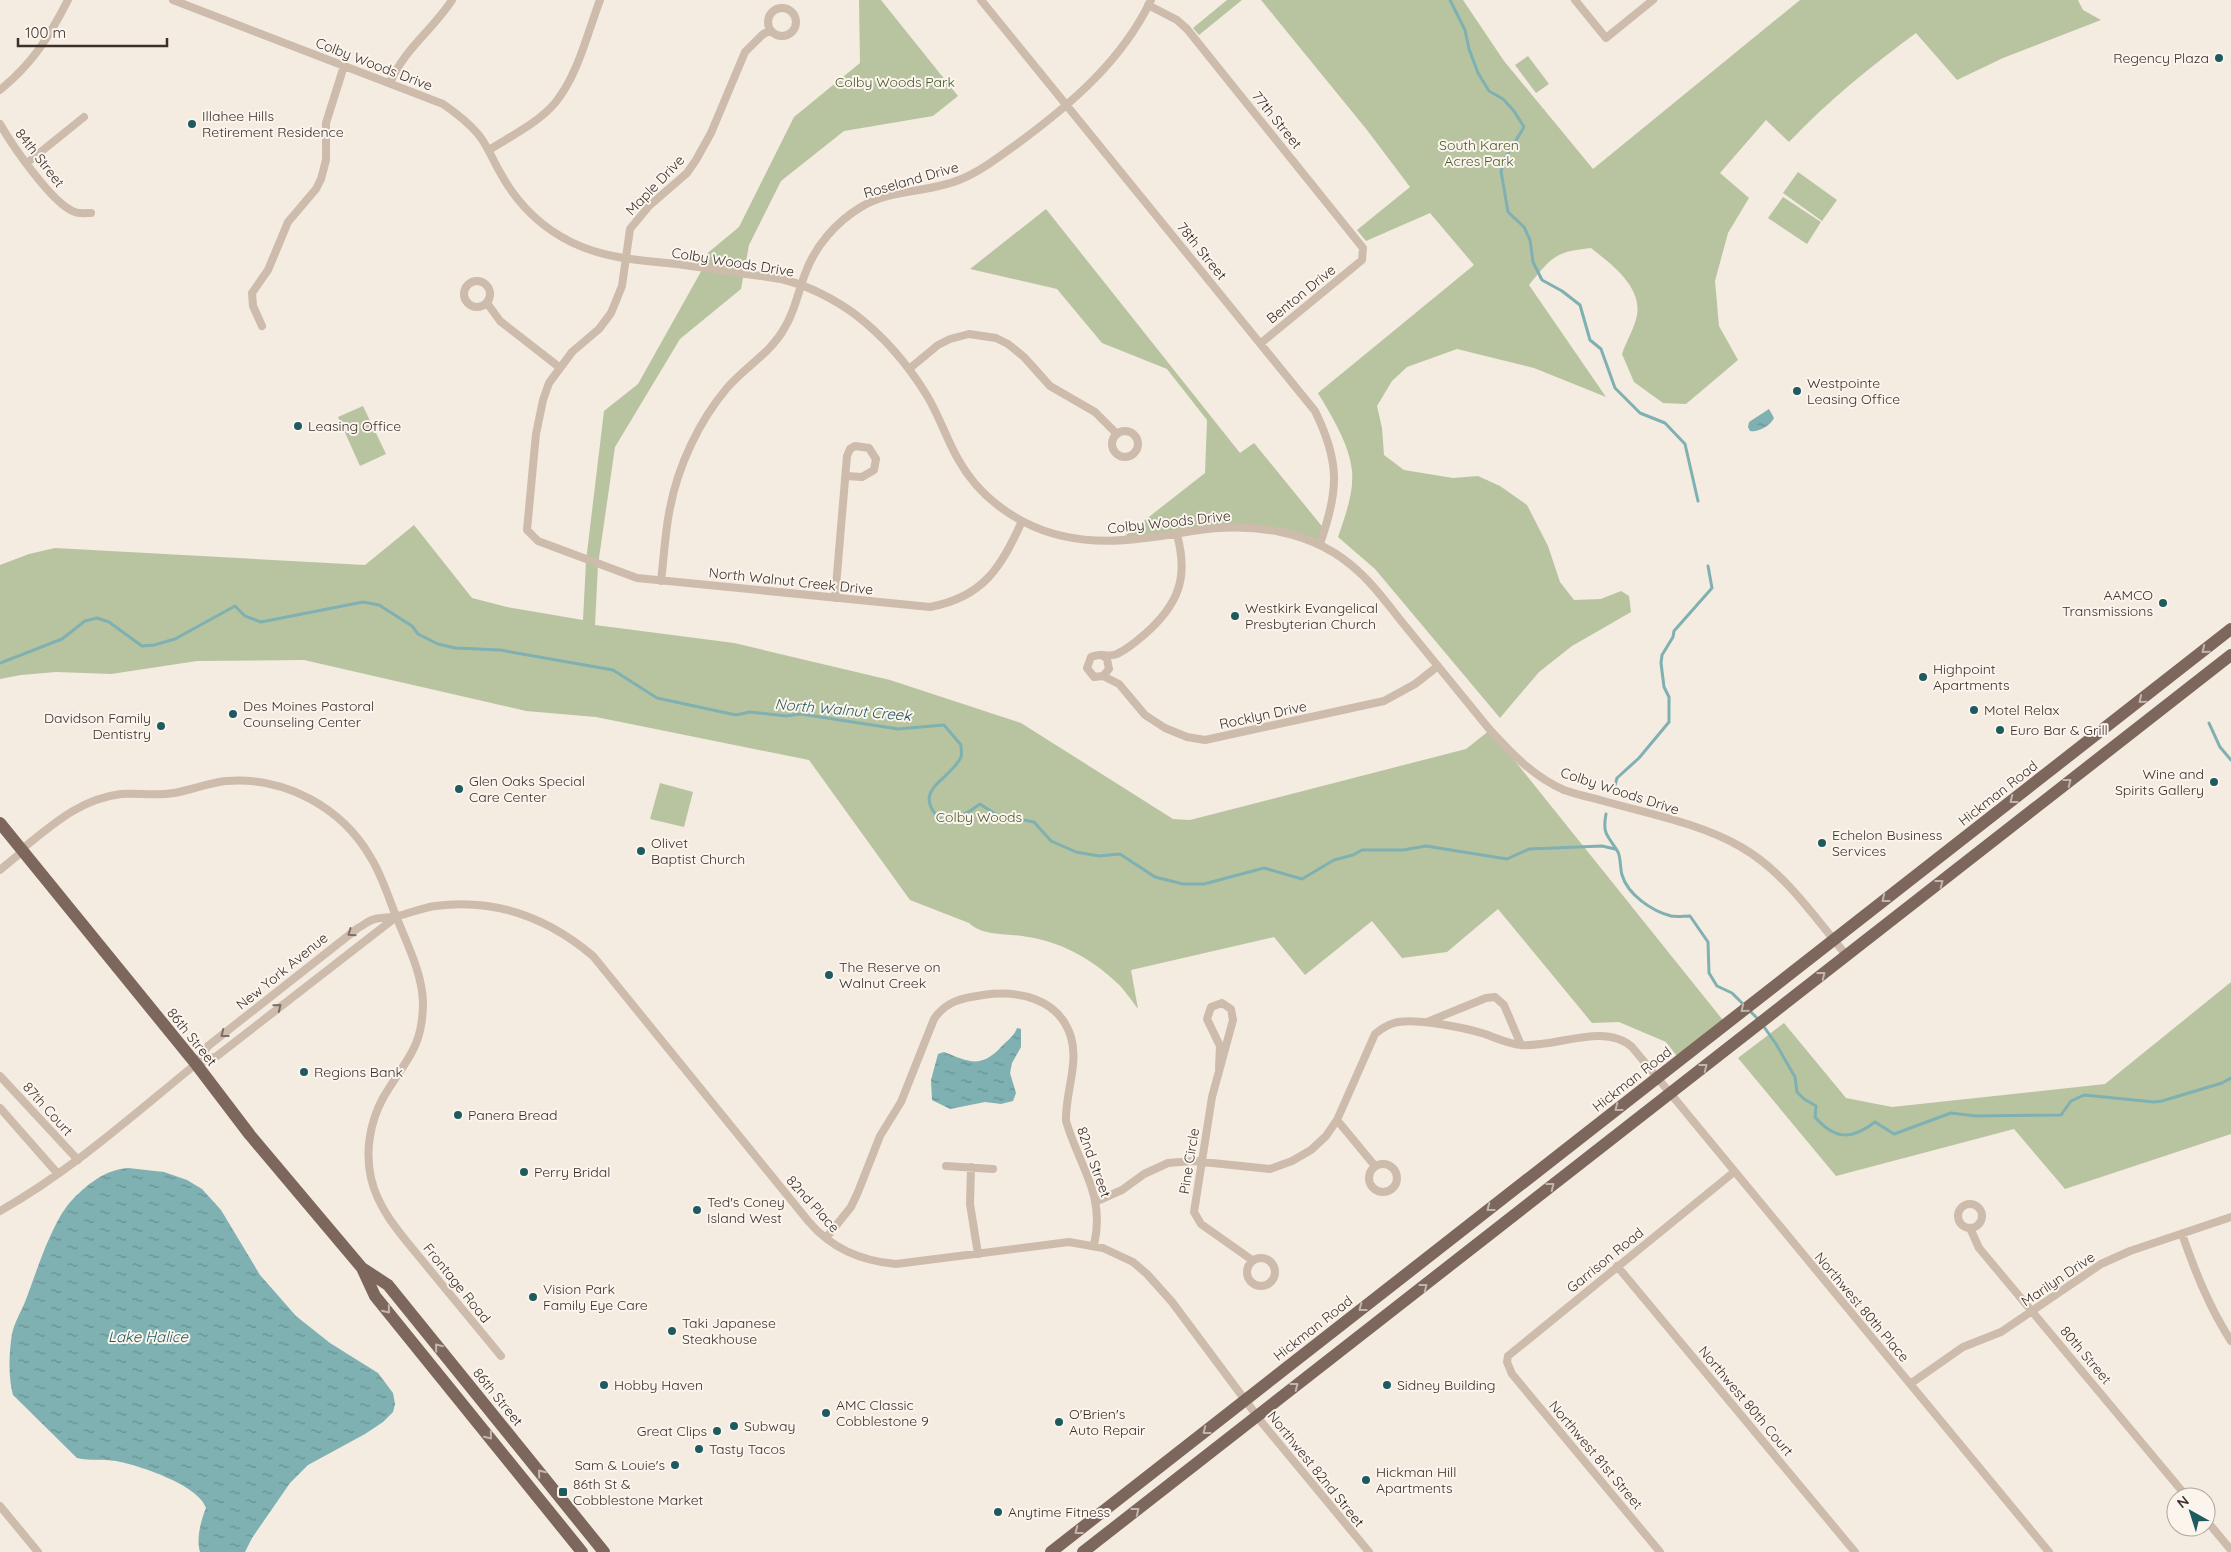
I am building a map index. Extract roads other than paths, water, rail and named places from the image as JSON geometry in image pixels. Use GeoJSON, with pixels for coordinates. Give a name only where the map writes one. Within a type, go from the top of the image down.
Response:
{"type":"FeatureCollection","features":[{"type":"Feature","properties":{"kind":"main road","name":"Hickman Road"},"geometry":{"type":"LineString","coordinates":[[1051,1552],[2231,629]]}},
{"type":"Feature","properties":{"kind":"main road"},"geometry":{"type":"LineString","coordinates":[[1083,1552],[2231,655]]}},
{"type":"Feature","properties":{"kind":"main road","name":"86th Street"},"geometry":{"type":"LineString","coordinates":[[0,823],[196,1064],[250,1135],[362,1268],[375,1296],[582,1552]]}},
{"type":"Feature","properties":{"kind":"main road","name":"86th Street"},"geometry":{"type":"LineString","coordinates":[[362,1268],[388,1285],[604,1552]]}},
{"type":"Feature","properties":{"kind":"street"},"geometry":{"type":"LineString","coordinates":[[0,90],[28,63],[45,43],[68,0]]}},
{"type":"Feature","properties":{"kind":"street","name":"Colby Woods Drive"},"geometry":{"type":"LineString","coordinates":[[173,0],[443,104],[463,118],[480,136],[508,186],[542,225],[587,249],[626,259],[692,266],[785,280],[829,299],[854,314],[876,332],[909,369],[944,426],[957,459],[974,482],[999,506],[1044,532],[1078,540],[1117,542],[1177,535],[1194,531],[1238,528],[1272,529],[1320,544],[1363,575],[1512,753],[1540,776],[1564,790],[1694,827],[1740,846],[1756,856],[1775,872],[1847,956]]}},
{"type":"Feature","properties":{"kind":"street"},"geometry":{"type":"LineString","coordinates":[[390,83],[400,62],[408,51],[430,30],[452,0]]}},
{"type":"Feature","properties":{"kind":"street"},"geometry":{"type":"LineString","coordinates":[[489,150],[534,121],[554,103],[572,75],[600,0]]}},
{"type":"Feature","properties":{"kind":"street","name":"78th Street"},"geometry":{"type":"LineString","coordinates":[[981,0],[1315,411],[1327,435],[1334,461],[1335,488],[1333,506],[1320,544]]}},
{"type":"Feature","properties":{"kind":"street"},"geometry":{"type":"LineString","coordinates":[[1575,0],[1606,38],[1653,0]]}},
{"type":"Feature","properties":{"kind":"street","name":"Roseland Drive"},"geometry":{"type":"LineString","coordinates":[[661,581],[670,510],[682,466],[716,401],[743,372],[772,348],[786,327],[805,273],[826,237],[843,219],[861,206],[898,194],[939,187],[979,171],[1042,125],[1104,70],[1122,48],[1150,3]]}},
{"type":"Feature","properties":{"kind":"street","name":"77th Street"},"geometry":{"type":"LineString","coordinates":[[1150,3],[1177,20],[1187,29],[1359,242],[1364,254],[1362,260],[1356,265]]}},
{"type":"Feature","properties":{"kind":"street","name":"Maple Drive"},"geometry":{"type":"LineString","coordinates":[[527,530],[536,434],[543,400],[549,383],[559,367],[578,346],[600,329],[611,313],[622,286],[630,229],[648,206],[687,172],[696,160],[711,133],[745,52],[762,35],[770,30]]}},
{"type":"Feature","properties":{"kind":"street"},"geometry":{"type":"LineString","coordinates":[[262,326],[253,306],[252,294],[268,270],[288,222],[312,194],[321,179],[326,160],[326,123],[344,66]]}},
{"type":"Feature","properties":{"kind":"street"},"geometry":{"type":"LineString","coordinates":[[27,163],[84,117]]}},
{"type":"Feature","properties":{"kind":"street","name":"84th Street"},"geometry":{"type":"LineString","coordinates":[[0,124],[8,140],[55,198],[75,212],[91,213]]}},
{"type":"Feature","properties":{"kind":"street","name":"Benton Drive"},"geometry":{"type":"LineString","coordinates":[[1261,343],[1356,265]]}},
{"type":"Feature","properties":{"kind":"street"},"geometry":{"type":"LineString","coordinates":[[487,303],[500,321],[559,367]]}},
{"type":"Feature","properties":{"kind":"street"},"geometry":{"type":"LineString","coordinates":[[909,369],[938,345],[950,339],[970,334],[996,338],[1008,344],[1024,357],[1050,386],[1095,412],[1116,433]]}},
{"type":"Feature","properties":{"kind":"street"},"geometry":{"type":"LineString","coordinates":[[835,598],[846,462],[850,449],[861,445],[869,448],[876,459],[874,470],[862,477],[846,476]]}},
{"type":"Feature","properties":{"kind":"street","name":"North Walnut Creek Drive"},"geometry":{"type":"LineString","coordinates":[[527,530],[538,542],[605,568],[637,578],[911,607],[930,607],[949,604],[967,596],[988,580],[1008,551],[1022,521]]}},
{"type":"Feature","properties":{"kind":"street"},"geometry":{"type":"LineString","coordinates":[[1102,655],[1115,655],[1132,645],[1162,620],[1177,597],[1181,575],[1180,545],[1177,535]]}},
{"type":"Feature","properties":{"kind":"street"},"geometry":{"type":"LineString","coordinates":[[1102,655],[1107,659],[1109,666],[1108,672],[1103,676]]}},
{"type":"Feature","properties":{"kind":"street","name":"Rocklyn Drive"},"geometry":{"type":"LineString","coordinates":[[1102,655],[1091,657],[1087,668],[1094,677],[1103,676],[1119,684],[1145,715],[1165,728],[1187,737],[1205,740],[1384,701],[1415,684],[1438,666]]}},
{"type":"Feature","properties":{"kind":"street","name":"Frontage Road"},"geometry":{"type":"LineString","coordinates":[[0,870],[59,819],[94,800],[125,794],[174,793],[226,781],[264,783],[292,790],[318,802],[350,828],[372,859],[415,964],[423,1001],[422,1019],[414,1050],[383,1098],[374,1120],[369,1146],[371,1178],[376,1195],[394,1225],[500,1356]]}},
{"type":"Feature","properties":{"kind":"street","name":"New York Avenue"},"geometry":{"type":"LineString","coordinates":[[0,1211],[33,1193],[78,1160],[196,1064],[208,1046],[347,935],[374,919],[396,917],[433,906],[454,904],[477,904],[518,912],[537,919],[576,941],[608,972]]}},
{"type":"Feature","properties":{"kind":"street","name":"New York Avenue"},"geometry":{"type":"LineString","coordinates":[[196,1064],[217,1056],[396,917]]}},
{"type":"Feature","properties":{"kind":"street","name":"82nd Place"},"geometry":{"type":"LineString","coordinates":[[608,972],[809,1222],[826,1238],[850,1254],[877,1263],[911,1264],[1061,1243],[1094,1245]]}},
{"type":"Feature","properties":{"kind":"street","name":"82nd Street"},"geometry":{"type":"LineString","coordinates":[[826,1238],[854,1200],[880,1136],[901,1102],[934,1019],[946,1005],[961,998],[1008,993],[1036,999],[1050,1006],[1062,1020],[1071,1037],[1073,1061],[1066,1121],[1096,1201],[1098,1218],[1094,1245]]}},
{"type":"Feature","properties":{"kind":"street"},"geometry":{"type":"LineString","coordinates":[[1426,1023],[1486,998],[1495,997],[1504,1005],[1520,1045]]}},
{"type":"Feature","properties":{"kind":"street","name":"Pine Circle"},"geometry":{"type":"LineString","coordinates":[[1219,1068],[1220,1046],[1207,1019],[1210,1007],[1222,1003],[1227,1005],[1234,1014],[1212,1096],[1203,1162],[1194,1204],[1197,1219],[1252,1260]]}},
{"type":"Feature","properties":{"kind":"street"},"geometry":{"type":"LineString","coordinates":[[1096,1201],[1122,1190],[1155,1167],[1181,1161],[1270,1169],[1292,1161],[1310,1150],[1326,1136],[1337,1120],[1375,1034],[1384,1027],[1396,1022],[1426,1023],[1482,1033],[1520,1045]]}},
{"type":"Feature","properties":{"kind":"street","name":"Northwest 80th Place"},"geometry":{"type":"LineString","coordinates":[[1520,1045],[1612,1036],[1632,1047],[2049,1552]]}},
{"type":"Feature","properties":{"kind":"street","name":"87th Court"},"geometry":{"type":"LineString","coordinates":[[0,1076],[78,1160]]}},
{"type":"Feature","properties":{"kind":"street"},"geometry":{"type":"LineString","coordinates":[[0,1108],[58,1174]]}},
{"type":"Feature","properties":{"kind":"street"},"geometry":{"type":"LineString","coordinates":[[1337,1120],[1375,1166]]}},
{"type":"Feature","properties":{"kind":"street"},"geometry":{"type":"LineString","coordinates":[[946,1166],[993,1168]]}},
{"type":"Feature","properties":{"kind":"street"},"geometry":{"type":"LineString","coordinates":[[971,1168],[970,1204],[978,1254]]}},
{"type":"Feature","properties":{"kind":"street","name":"Garrison Road"},"geometry":{"type":"LineString","coordinates":[[1512,1374],[1507,1362],[1508,1356],[1512,1351],[1734,1172]]}},
{"type":"Feature","properties":{"kind":"street","name":"Marilyn Drive"},"geometry":{"type":"LineString","coordinates":[[1910,1384],[1963,1347],[2001,1332],[2102,1264],[2130,1251],[2231,1217]]}},
{"type":"Feature","properties":{"kind":"street","name":"80th Street"},"geometry":{"type":"LineString","coordinates":[[1970,1228],[1979,1248],[2179,1487]]}},
{"type":"Feature","properties":{"kind":"street"},"geometry":{"type":"LineString","coordinates":[[2182,1234],[2199,1282],[2217,1319],[2231,1341]]}},
{"type":"Feature","properties":{"kind":"street"},"geometry":{"type":"LineString","coordinates":[[1094,1245],[1118,1254],[1147,1274],[1183,1317],[1245,1401]]}},
{"type":"Feature","properties":{"kind":"street","name":"Northwest 80th Court"},"geometry":{"type":"LineString","coordinates":[[1617,1266],[1855,1552]]}},
{"type":"Feature","properties":{"kind":"street","name":"Northwest 81st Street"},"geometry":{"type":"LineString","coordinates":[[1512,1374],[1660,1552]]}},
{"type":"Feature","properties":{"kind":"street","name":"Northwest 82nd Street"},"geometry":{"type":"LineString","coordinates":[[1245,1401],[1368,1552]]}},
{"type":"Feature","properties":{"kind":"street"},"geometry":{"type":"LineString","coordinates":[[0,1506],[38,1552]]}},
{"type":"Feature","properties":{"kind":"street"},"geometry":{"type":"LineString","coordinates":[[2216,1532],[2231,1550]]}},
{"type":"Feature","properties":{"kind":"water"},"geometry":{"type":"Polygon","coordinates":[[[1769,409],[1774,418],[1772,421],[1760,430],[1750,431],[1748,427],[1749,422],[1769,409]]]}},
{"type":"Feature","properties":{"kind":"water"},"geometry":{"type":"Polygon","coordinates":[[[1017,1028],[1021,1029],[1021,1047],[1012,1063],[1010,1073],[1016,1093],[1013,1101],[1001,1104],[985,1102],[950,1109],[932,1100],[931,1080],[938,1054],[944,1052],[968,1061],[981,1061],[995,1053],[1013,1035],[1017,1028]]]}},
{"type":"Feature","properties":{"kind":"water","name":"Lake Halice"},"geometry":{"type":"Polygon","coordinates":[[[128,1168],[164,1172],[187,1180],[202,1189],[221,1210],[260,1275],[296,1316],[330,1343],[378,1373],[393,1393],[395,1404],[393,1412],[383,1422],[308,1465],[290,1483],[252,1538],[245,1552],[200,1552],[200,1530],[206,1508],[201,1500],[192,1492],[167,1477],[138,1467],[116,1461],[77,1458],[13,1395],[10,1380],[10,1349],[13,1330],[51,1233],[65,1208],[85,1188],[105,1174],[128,1168]]]}},
{"type":"Feature","properties":{"kind":"waterway"},"geometry":{"type":"LineString","coordinates":[[1450,0],[1465,30],[1469,49],[1478,73],[1489,91],[1503,99],[1514,111],[1524,127],[1506,157],[1501,171],[1508,212],[1524,227],[1530,240],[1533,262],[1542,280],[1562,291],[1580,305],[1590,340],[1601,349],[1615,388],[1640,413],[1665,423],[1685,444],[1698,501]]}},
{"type":"Feature","properties":{"kind":"waterway"},"geometry":{"type":"LineString","coordinates":[[1614,789],[1617,778],[1639,758],[1669,722],[1669,697],[1664,687],[1662,655],[1673,637],[1674,631],[1712,588],[1708,566]]}},
{"type":"Feature","properties":{"kind":"waterway","name":"North Walnut Creek"},"geometry":{"type":"LineString","coordinates":[[0,663],[62,639],[85,621],[97,618],[109,622],[142,646],[154,645],[175,639],[235,606],[245,616],[261,622],[363,602],[379,605],[412,626],[418,634],[438,644],[455,648],[500,650],[613,670],[657,698],[736,715],[750,712],[786,716],[801,714],[898,729],[944,725],[961,745],[961,757],[930,794],[929,802],[934,812],[944,823],[970,811],[980,804],[997,815],[1034,822],[1051,841],[1076,852],[1099,856],[1120,854],[1155,877],[1183,884],[1204,884],[1264,868],[1302,879],[1334,860],[1353,855],[1362,850],[1403,850],[1426,846],[1507,859],[1529,849],[1602,846],[1615,849]]}},
{"type":"Feature","properties":{"kind":"waterway"},"geometry":{"type":"LineString","coordinates":[[2209,723],[2220,747],[2231,760]]}},
{"type":"Feature","properties":{"kind":"waterway","name":"North Walnut Creek"},"geometry":{"type":"LineString","coordinates":[[1606,814],[1605,831],[1618,852],[1622,875],[1630,889],[1642,901],[1664,914],[1690,916],[1708,942],[1709,973],[1717,986],[1732,993],[1744,1005]]}},
{"type":"Feature","properties":{"kind":"waterway","name":"North Walnut Creek"},"geometry":{"type":"LineString","coordinates":[[1748,1009],[1758,1019]]}},
{"type":"Feature","properties":{"kind":"waterway","name":"North Walnut Creek"},"geometry":{"type":"LineString","coordinates":[[1762,1024],[1795,1077],[1797,1092],[1816,1106],[1815,1117],[1830,1130],[1844,1135],[1859,1132],[1875,1122],[1894,1134],[1951,1113],[1976,1116],[2061,1115],[2071,1101],[2084,1095],[2154,1102],[2162,1101],[2222,1083],[2231,1078]]}},
{"type":"Feature","properties":{"kind":"place","name":"Regency Plaza"},"geometry":{"type":"Point","coordinates":[2219,58]}},
{"type":"Feature","properties":{"kind":"place","name":"Illahee Hills Retirement Residence"},"geometry":{"type":"Point","coordinates":[192,124]}},
{"type":"Feature","properties":{"kind":"place","name":"Westpointe Leasing Office"},"geometry":{"type":"Point","coordinates":[1797,391]}},
{"type":"Feature","properties":{"kind":"place","name":"Leasing Office"},"geometry":{"type":"Point","coordinates":[298,426]}},
{"type":"Feature","properties":{"kind":"place","name":"AAMCO Transmissions"},"geometry":{"type":"Point","coordinates":[2163,603]}},
{"type":"Feature","properties":{"kind":"place","name":"Westkirk Evangelical Presbyterian Church"},"geometry":{"type":"Point","coordinates":[1235,616]}},
{"type":"Feature","properties":{"kind":"place","name":"Highpoint Apartments"},"geometry":{"type":"Point","coordinates":[1923,677]}},
{"type":"Feature","properties":{"kind":"place","name":"Motel Relax"},"geometry":{"type":"Point","coordinates":[1974,710]}},
{"type":"Feature","properties":{"kind":"place","name":"Des Moines Pastoral Counseling Center"},"geometry":{"type":"Point","coordinates":[233,714]}},
{"type":"Feature","properties":{"kind":"place","name":"Davidson Family Dentistry"},"geometry":{"type":"Point","coordinates":[161,726]}},
{"type":"Feature","properties":{"kind":"place","name":"Euro Bar & Grill"},"geometry":{"type":"Point","coordinates":[2000,730]}},
{"type":"Feature","properties":{"kind":"place","name":"Wine and Spirits Gallery"},"geometry":{"type":"Point","coordinates":[2214,782]}},
{"type":"Feature","properties":{"kind":"place","name":"Glen Oaks Special Care Center"},"geometry":{"type":"Point","coordinates":[459,789]}},
{"type":"Feature","properties":{"kind":"place","name":"Echelon Business Services"},"geometry":{"type":"Point","coordinates":[1822,843]}},
{"type":"Feature","properties":{"kind":"place","name":"Olivet Baptist Church"},"geometry":{"type":"Point","coordinates":[641,851]}},
{"type":"Feature","properties":{"kind":"place","name":"The Reserve on Walnut Creek"},"geometry":{"type":"Point","coordinates":[829,975]}},
{"type":"Feature","properties":{"kind":"place","name":"Regions Bank"},"geometry":{"type":"Point","coordinates":[304,1072]}},
{"type":"Feature","properties":{"kind":"place","name":"Panera Bread"},"geometry":{"type":"Point","coordinates":[458,1115]}},
{"type":"Feature","properties":{"kind":"place","name":"Perry Bridal"},"geometry":{"type":"Point","coordinates":[524,1172]}},
{"type":"Feature","properties":{"kind":"place","name":"Ted's Coney Island West"},"geometry":{"type":"Point","coordinates":[697,1210]}},
{"type":"Feature","properties":{"kind":"place","name":"Vision Park Family Eye Care"},"geometry":{"type":"Point","coordinates":[533,1297]}},
{"type":"Feature","properties":{"kind":"place","name":"Taki Japanese Steakhouse"},"geometry":{"type":"Point","coordinates":[672,1331]}},
{"type":"Feature","properties":{"kind":"place","name":"Hobby Haven"},"geometry":{"type":"Point","coordinates":[604,1385]}},
{"type":"Feature","properties":{"kind":"place","name":"Sidney Building"},"geometry":{"type":"Point","coordinates":[1387,1385]}},
{"type":"Feature","properties":{"kind":"place","name":"AMC Classic Cobblestone 9"},"geometry":{"type":"Point","coordinates":[826,1413]}},
{"type":"Feature","properties":{"kind":"place","name":"O'Brien's Auto Repair"},"geometry":{"type":"Point","coordinates":[1059,1422]}},
{"type":"Feature","properties":{"kind":"place","name":"Subway"},"geometry":{"type":"Point","coordinates":[734,1426]}},
{"type":"Feature","properties":{"kind":"place","name":"Great Clips"},"geometry":{"type":"Point","coordinates":[717,1431]}},
{"type":"Feature","properties":{"kind":"place","name":"Tasty Tacos"},"geometry":{"type":"Point","coordinates":[699,1449]}},
{"type":"Feature","properties":{"kind":"place","name":"Sam & Louie's"},"geometry":{"type":"Point","coordinates":[675,1465]}},
{"type":"Feature","properties":{"kind":"place","name":"Hickman Hill Apartments"},"geometry":{"type":"Point","coordinates":[1366,1480]}},
{"type":"Feature","properties":{"kind":"place","name":"86th St & Cobblestone Market"},"geometry":{"type":"Point","coordinates":[563,1492]}},
{"type":"Feature","properties":{"kind":"place","name":"Anytime Fitness"},"geometry":{"type":"Point","coordinates":[998,1512]}},
{"type":"Feature","properties":{"kind":"park label","name":"Colby Woods Park"},"geometry":{"type":"Point","coordinates":[895,82]}},
{"type":"Feature","properties":{"kind":"park label","name":"South Karen Acres Park"},"geometry":{"type":"Point","coordinates":[1479,154]}},
{"type":"Feature","properties":{"kind":"park label","name":"Colby Woods"},"geometry":{"type":"Point","coordinates":[979,817]}}]}
